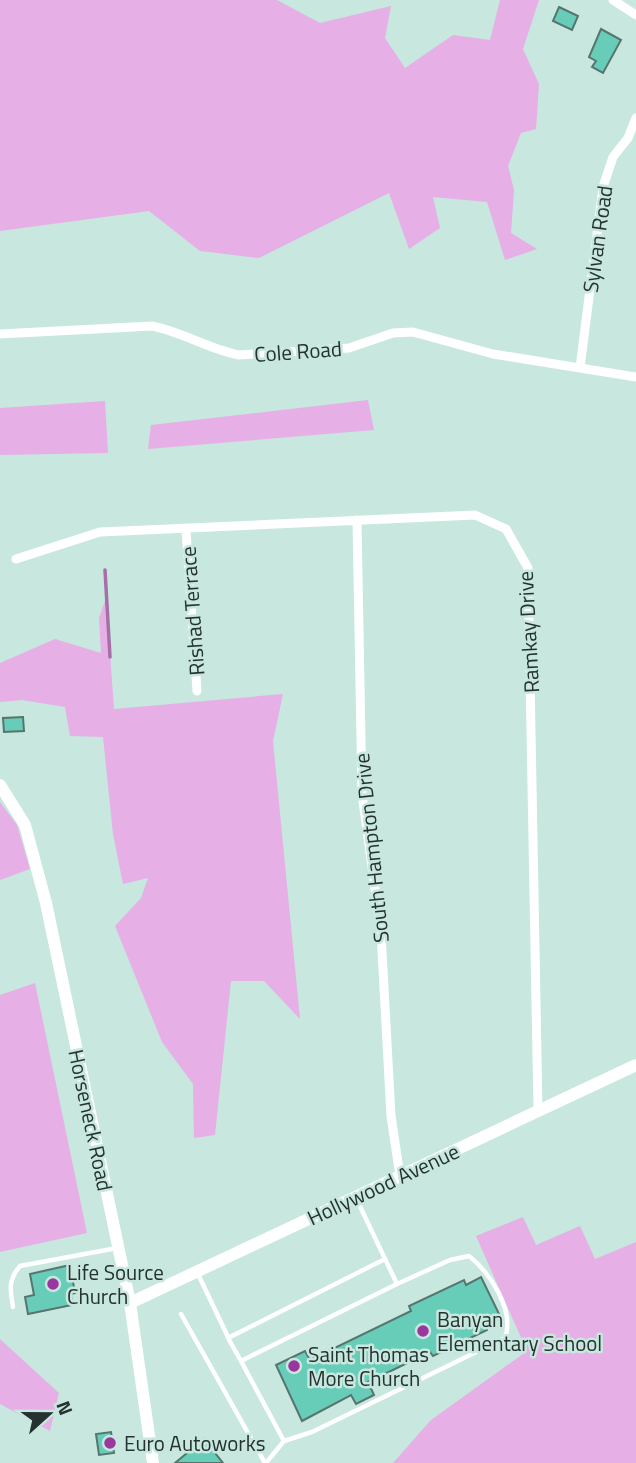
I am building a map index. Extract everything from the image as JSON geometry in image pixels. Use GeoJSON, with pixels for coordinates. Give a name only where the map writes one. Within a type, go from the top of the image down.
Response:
{"type":"FeatureCollection","features":[{"type":"Feature","properties":{"kind":"street"},"geometry":{"type":"LineString","coordinates":[[613,0],[636,15]]}},
{"type":"Feature","properties":{"kind":"street","name":"Sylvan Road"},"geometry":{"type":"LineString","coordinates":[[580,368],[603,187],[613,157],[628,138],[636,118]]}},
{"type":"Feature","properties":{"kind":"street","name":"Cole Road"},"geometry":{"type":"LineString","coordinates":[[0,334],[152,326],[173,330],[222,352],[239,355],[349,348],[393,333],[413,332],[493,354],[636,377]]}},
{"type":"Feature","properties":{"kind":"street","name":"Ramkay Drive"},"geometry":{"type":"LineString","coordinates":[[16,559],[100,532],[475,515],[506,529],[528,568],[538,1111]]}},
{"type":"Feature","properties":{"kind":"street","name":"South Hampton Drive"},"geometry":{"type":"LineString","coordinates":[[358,520],[362,794],[381,933],[391,1116],[400,1177]]}},
{"type":"Feature","properties":{"kind":"street","name":"Rishad Terrace"},"geometry":{"type":"LineString","coordinates":[[186,530],[197,691]]}},
{"type":"Feature","properties":{"kind":"street","name":"Horseneck Road"},"geometry":{"type":"LineString","coordinates":[[0,785],[18,810],[33,850],[130,1303],[153,1463]]}},
{"type":"Feature","properties":{"kind":"street","name":"Hollywood Avenue"},"geometry":{"type":"LineString","coordinates":[[130,1303],[636,1065]]}},
{"type":"Feature","properties":{"kind":"lane"},"geometry":{"type":"LineString","coordinates":[[355,1197],[397,1284]]}},
{"type":"Feature","properties":{"kind":"lane"},"geometry":{"type":"LineString","coordinates":[[13,1307],[10,1286],[12,1275],[20,1266],[118,1248]]}},
{"type":"Feature","properties":{"kind":"lane"},"geometry":{"type":"LineString","coordinates":[[181,1314],[266,1463],[284,1441],[312,1432],[489,1349],[505,1338],[510,1326],[485,1269],[469,1256],[450,1260],[397,1284],[241,1361]]}},
{"type":"Feature","properties":{"kind":"lane"},"geometry":{"type":"LineString","coordinates":[[228,1338],[385,1259]]}},
{"type":"Feature","properties":{"kind":"lane"},"geometry":{"type":"LineString","coordinates":[[197,1272],[228,1338],[284,1441]]}},
{"type":"Feature","properties":{"kind":"shaded area"},"geometry":{"type":"Polygon","coordinates":[[[0,0],[277,0],[320,23],[391,6],[385,38],[405,68],[453,35],[490,40],[500,0],[539,0],[523,49],[539,84],[536,129],[521,133],[508,166],[514,190],[511,233],[537,249],[505,260],[487,202],[433,197],[440,228],[409,249],[389,193],[259,258],[200,251],[149,211],[0,231],[0,0]]]}},
{"type":"Feature","properties":{"kind":"shaded area"},"geometry":{"type":"Polygon","coordinates":[[[368,400],[374,430],[148,449],[151,425],[368,400]]]}},
{"type":"Feature","properties":{"kind":"shaded area"},"geometry":{"type":"Polygon","coordinates":[[[105,401],[108,453],[0,455],[0,408],[105,401]]]}},
{"type":"Feature","properties":{"kind":"shaded area"},"geometry":{"type":"Polygon","coordinates":[[[106,598],[114,709],[283,694],[273,741],[300,1019],[264,981],[231,981],[215,1135],[194,1138],[193,1084],[162,1042],[115,926],[141,898],[148,878],[123,884],[113,834],[103,737],[70,736],[65,707],[22,700],[0,702],[0,663],[55,639],[101,653],[99,618],[106,598]]]}},
{"type":"Feature","properties":{"kind":"shaded area"},"geometry":{"type":"Polygon","coordinates":[[[0,802],[17,825],[30,869],[0,880],[0,802]]]}},
{"type":"Feature","properties":{"kind":"shaded area"},"geometry":{"type":"Polygon","coordinates":[[[35,983],[87,1233],[0,1252],[0,995],[35,983]]]}},
{"type":"Feature","properties":{"kind":"shaded area"},"geometry":{"type":"Polygon","coordinates":[[[523,1217],[536,1245],[580,1226],[595,1259],[636,1242],[636,1463],[393,1463],[431,1420],[527,1351],[476,1236],[523,1217]]]}},
{"type":"Feature","properties":{"kind":"shaded area"},"geometry":{"type":"Polygon","coordinates":[[[0,1339],[59,1393],[50,1431],[0,1404],[0,1339]]]}},
{"type":"Feature","properties":{"kind":"building"},"geometry":{"type":"Polygon","coordinates":[[[559,7],[578,16],[572,30],[553,21],[559,7]]]}},
{"type":"Feature","properties":{"kind":"building"},"geometry":{"type":"Polygon","coordinates":[[[601,29],[621,40],[603,73],[592,67],[596,61],[589,57],[601,29]]]}},
{"type":"Feature","properties":{"kind":"building"},"geometry":{"type":"Polygon","coordinates":[[[23,717],[24,731],[4,732],[3,718],[23,717]]]}},
{"type":"Feature","properties":{"kind":"building","name":"Life Source Church"},"geometry":{"type":"Polygon","coordinates":[[[70,1265],[75,1293],[71,1294],[72,1305],[28,1314],[25,1297],[34,1295],[30,1274],[70,1265]]]}},
{"type":"Feature","properties":{"kind":"building"},"geometry":{"type":"Polygon","coordinates":[[[481,1277],[501,1318],[485,1325],[487,1330],[433,1356],[430,1352],[368,1382],[374,1395],[356,1404],[351,1395],[302,1421],[276,1365],[305,1351],[310,1360],[411,1311],[409,1306],[464,1280],[466,1285],[481,1277]]]}},
{"type":"Feature","properties":{"kind":"building"},"geometry":{"type":"Polygon","coordinates":[[[111,1432],[114,1453],[99,1455],[96,1434],[111,1432]]]}},
{"type":"Feature","properties":{"kind":"building"},"geometry":{"type":"Polygon","coordinates":[[[204,1439],[223,1463],[175,1463],[204,1439]]]}},
{"type":"Feature","properties":{"kind":"waterway"},"geometry":{"type":"LineString","coordinates":[[105,570],[110,657]]}},
{"type":"Feature","properties":{"kind":"place","name":"Life Source Church"},"geometry":{"type":"Point","coordinates":[53,1284]}},
{"type":"Feature","properties":{"kind":"place","name":"Banyan Elementary School"},"geometry":{"type":"Point","coordinates":[423,1331]}},
{"type":"Feature","properties":{"kind":"place","name":"Saint Thomas More Church"},"geometry":{"type":"Point","coordinates":[294,1366]}},
{"type":"Feature","properties":{"kind":"place","name":"Euro Autoworks"},"geometry":{"type":"Point","coordinates":[110,1443]}}]}
